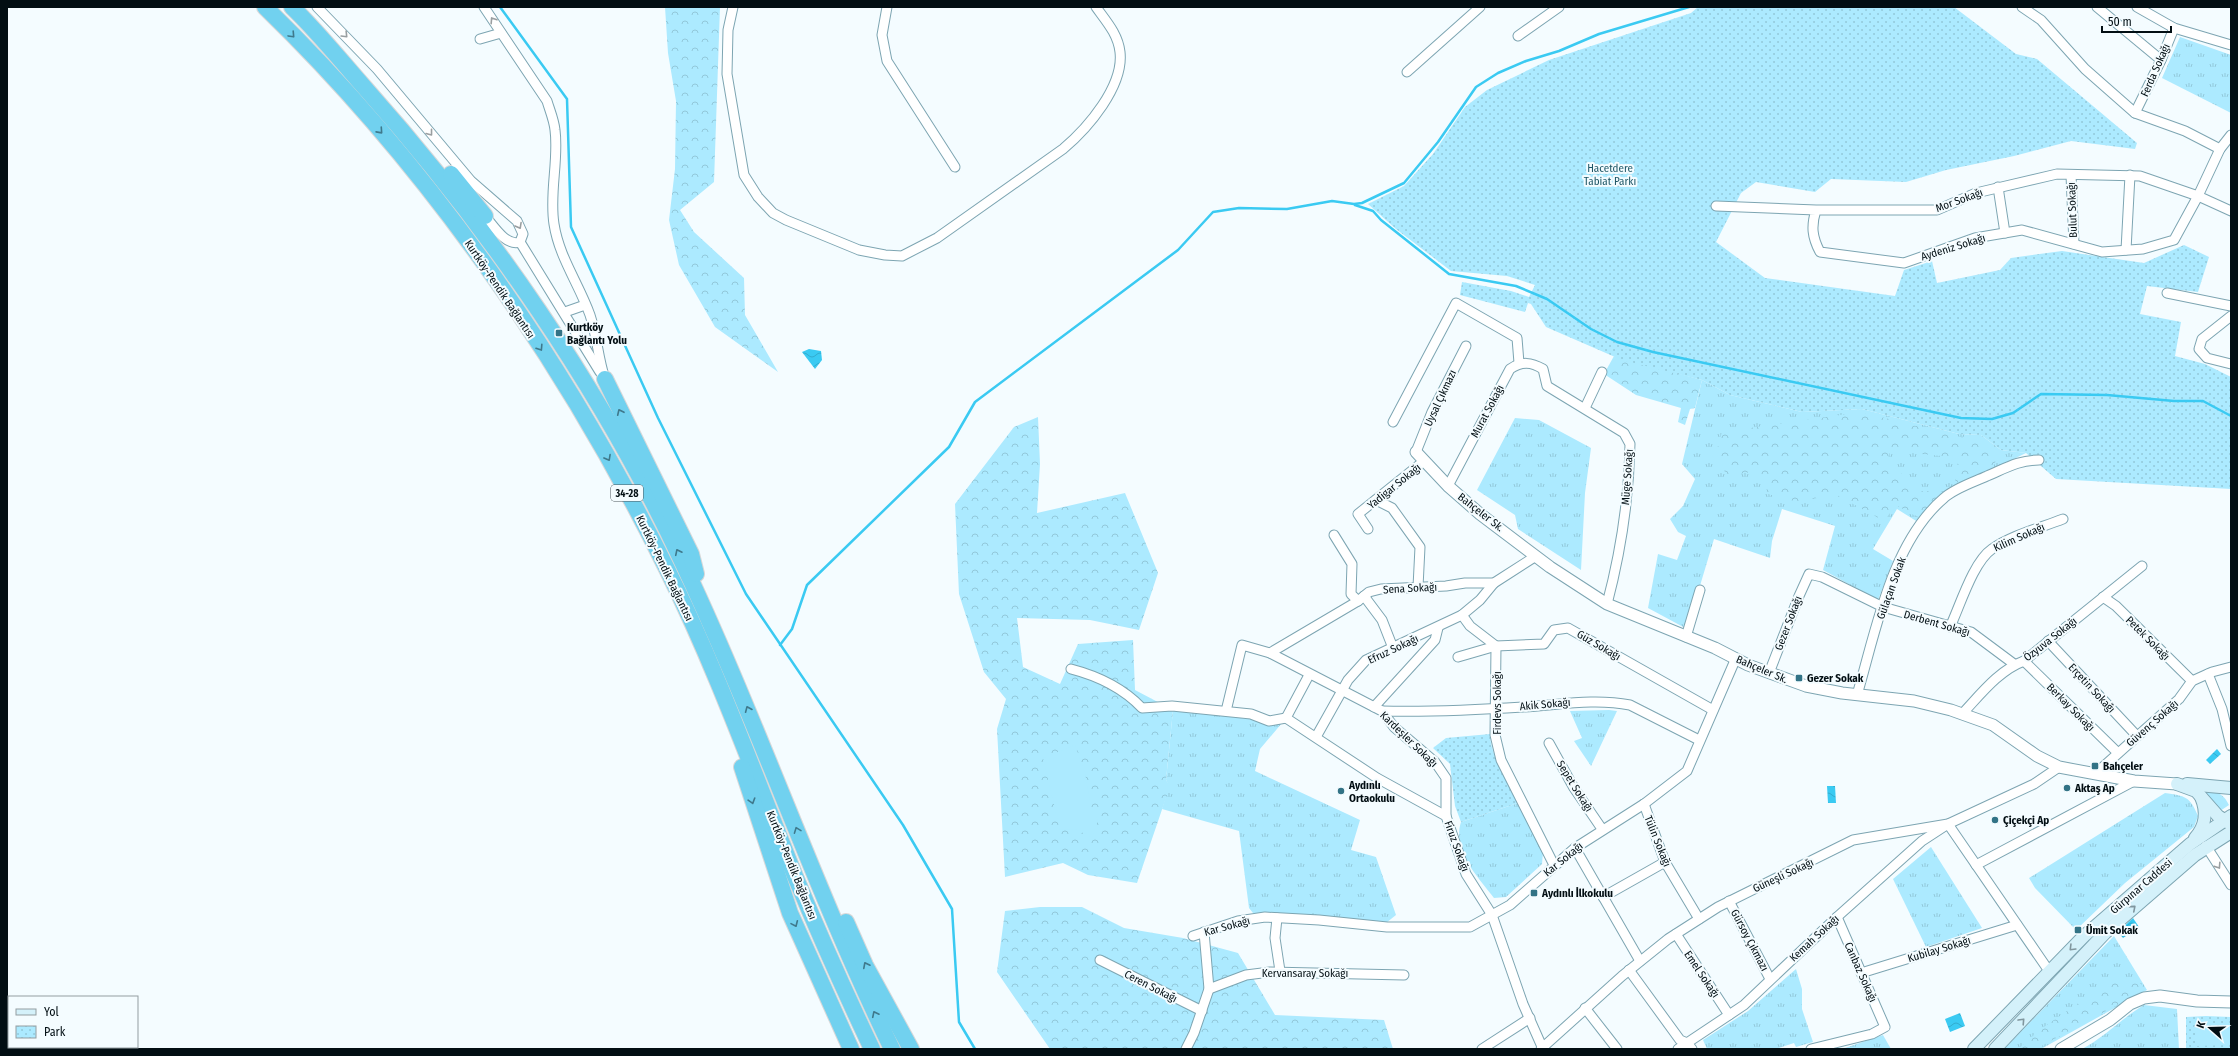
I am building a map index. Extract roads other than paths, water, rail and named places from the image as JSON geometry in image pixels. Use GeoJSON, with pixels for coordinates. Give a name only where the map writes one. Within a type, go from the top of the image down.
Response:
{"type":"FeatureCollection","features":[{"type":"Feature","properties":{"kind":"highway","name":"Kurtköy-Pendik Bağlantısı"},"geometry":{"type":"LineString","coordinates":[[265,7],[338,83],[402,156],[460,230],[516,310],[588,421],[669,572],[718,683],[797,879],[836,971],[872,1049]]}},
{"type":"Feature","properties":{"kind":"highway","name":"Kurtköy-Pendik Bağlantısı"},"geometry":{"type":"LineString","coordinates":[[292,7],[409,138],[502,258],[598,404],[646,489],[701,601],[746,702],[856,974],[892,1049]]}},
{"type":"Feature","properties":{"kind":"highway"},"geometry":{"type":"LineString","coordinates":[[304,7],[391,102],[485,216]]}},
{"type":"Feature","properties":{"kind":"highway"},"geometry":{"type":"LineString","coordinates":[[605,380],[691,554],[701,601]]}},
{"type":"Feature","properties":{"kind":"highway"},"geometry":{"type":"LineString","coordinates":[[718,683],[752,800],[790,913],[851,1049]]}},
{"type":"Feature","properties":{"kind":"highway"},"geometry":{"type":"LineString","coordinates":[[808,857],[846,923],[865,965],[911,1049]]}},
{"type":"Feature","properties":{"kind":"main road"},"geometry":{"type":"LineString","coordinates":[[2178,784],[2231,788]]}},
{"type":"Feature","properties":{"kind":"main road"},"geometry":{"type":"LineString","coordinates":[[2178,784],[2200,794],[2229,821],[2206,846]]}},
{"type":"Feature","properties":{"kind":"main road"},"geometry":{"type":"LineString","coordinates":[[2210,786],[2224,791],[2231,798]]}},
{"type":"Feature","properties":{"kind":"main road"},"geometry":{"type":"LineString","coordinates":[[2190,844],[2198,834],[2205,818],[2200,794]]}},
{"type":"Feature","properties":{"kind":"main road","name":"Gürpınar Caddesi"},"geometry":{"type":"LineString","coordinates":[[1974,1049],[2049,971],[2147,879],[2190,844],[2229,821]]}},
{"type":"Feature","properties":{"kind":"main road","name":"Gürpınar Caddesi"},"geometry":{"type":"LineString","coordinates":[[1995,1049],[2105,933],[2206,846],[2231,832]]}},
{"type":"Feature","properties":{"kind":"street"},"geometry":{"type":"LineString","coordinates":[[318,7],[377,69],[461,170],[517,221],[523,234],[520,242]]}},
{"type":"Feature","properties":{"kind":"street"},"geometry":{"type":"LineString","coordinates":[[484,7],[547,101],[552,115],[555,131],[552,192],[554,225],[561,248],[585,305],[596,337],[599,362],[605,380]]}},
{"type":"Feature","properties":{"kind":"street"},"geometry":{"type":"LineString","coordinates":[[733,7],[728,30],[727,74],[744,175],[758,197],[773,213],[826,237],[859,250],[885,255],[902,256],[937,238],[1063,149],[1076,138],[1109,96],[1119,73],[1120,52],[1114,31],[1096,7]]}},
{"type":"Feature","properties":{"kind":"street"},"geometry":{"type":"LineString","coordinates":[[887,7],[882,35],[887,61],[955,167]]}},
{"type":"Feature","properties":{"kind":"street"},"geometry":{"type":"LineString","coordinates":[[1407,72],[1480,7]]}},
{"type":"Feature","properties":{"kind":"street"},"geometry":{"type":"LineString","coordinates":[[1518,36],[1559,7]]}},
{"type":"Feature","properties":{"kind":"street"},"geometry":{"type":"LineString","coordinates":[[2022,7],[2041,20],[2084,69],[2135,113],[2184,131],[2220,149]]}},
{"type":"Feature","properties":{"kind":"street"},"geometry":{"type":"LineString","coordinates":[[2098,7],[2161,60]]}},
{"type":"Feature","properties":{"kind":"street"},"geometry":{"type":"LineString","coordinates":[[2137,7],[2174,28],[2231,45]]}},
{"type":"Feature","properties":{"kind":"street","name":"Ferda Sokağı"},"geometry":{"type":"LineString","coordinates":[[2135,113],[2161,60],[2174,28]]}},
{"type":"Feature","properties":{"kind":"street"},"geometry":{"type":"LineString","coordinates":[[480,39],[501,33]]}},
{"type":"Feature","properties":{"kind":"street","name":"Aydeniz Sokağı"},"geometry":{"type":"LineString","coordinates":[[1816,210],[1812,226],[1814,240],[1820,252],[1877,260],[1904,263],[1975,238],[2022,230],[2102,252],[2142,249],[2174,240],[2198,196],[2220,149],[2231,135]]}},
{"type":"Feature","properties":{"kind":"street","name":"Mor Sokağı"},"geometry":{"type":"LineString","coordinates":[[1716,206],[1816,210],[1937,210],[1976,192],[2057,174],[2140,176],[2198,196],[2231,211]]}},
{"type":"Feature","properties":{"kind":"street","name":"Bulut Sokağı"},"geometry":{"type":"LineString","coordinates":[[2071,175],[2074,244]]}},
{"type":"Feature","properties":{"kind":"street"},"geometry":{"type":"LineString","coordinates":[[2126,250],[2130,175]]}},
{"type":"Feature","properties":{"kind":"street"},"geometry":{"type":"LineString","coordinates":[[1998,188],[2005,233]]}},
{"type":"Feature","properties":{"kind":"street"},"geometry":{"type":"LineString","coordinates":[[485,216],[507,240],[512,243],[520,242]]}},
{"type":"Feature","properties":{"kind":"street"},"geometry":{"type":"LineString","coordinates":[[520,242],[565,312],[589,356],[605,380]]}},
{"type":"Feature","properties":{"kind":"street"},"geometry":{"type":"LineString","coordinates":[[2167,293],[2231,306]]}},
{"type":"Feature","properties":{"kind":"street"},"geometry":{"type":"LineString","coordinates":[[1393,422],[1456,303],[1516,338],[1519,363]]}},
{"type":"Feature","properties":{"kind":"street"},"geometry":{"type":"LineString","coordinates":[[565,312],[585,305]]}},
{"type":"Feature","properties":{"kind":"street"},"geometry":{"type":"LineString","coordinates":[[2231,316],[2202,339],[2199,349],[2207,358],[2231,364]]}},
{"type":"Feature","properties":{"kind":"street","name":"Uysal Çıkmazı"},"geometry":{"type":"LineString","coordinates":[[1416,452],[1432,412],[1466,346]]}},
{"type":"Feature","properties":{"kind":"street","name":"Müge Sokağı"},"geometry":{"type":"LineString","coordinates":[[1519,363],[1534,363],[1543,369],[1547,386],[1624,433],[1630,444],[1623,534],[1618,564],[1608,604]]}},
{"type":"Feature","properties":{"kind":"street","name":"Murat Sokağı"},"geometry":{"type":"LineString","coordinates":[[1448,486],[1510,369],[1519,363]]}},
{"type":"Feature","properties":{"kind":"street"},"geometry":{"type":"LineString","coordinates":[[1585,408],[1602,372]]}},
{"type":"Feature","properties":{"kind":"street","name":"Bahçeler Sk."},"geometry":{"type":"LineString","coordinates":[[1416,452],[1448,486],[1480,514],[1536,556],[1608,604],[1736,658],[1748,665],[1806,686],[1857,695],[1914,701],[1962,714],[1993,725],[2037,756],[2059,767],[2134,781],[2178,784]]}},
{"type":"Feature","properties":{"kind":"street","name":"Gülaçan Sokak"},"geometry":{"type":"LineString","coordinates":[[1857,695],[1882,607],[1898,563],[1919,526],[1944,497],[2023,460],[2039,460]]}},
{"type":"Feature","properties":{"kind":"street","name":"Yadigar Sokağı"},"geometry":{"type":"LineString","coordinates":[[1368,529],[1358,514],[1424,461]]}},
{"type":"Feature","properties":{"kind":"street"},"geometry":{"type":"LineString","coordinates":[[1376,500],[1392,508],[1420,547],[1418,587]]}},
{"type":"Feature","properties":{"kind":"street","name":"Kilim Sokağı"},"geometry":{"type":"LineString","coordinates":[[1950,627],[1977,566],[1991,549],[2025,533],[2063,519]]}},
{"type":"Feature","properties":{"kind":"street"},"geometry":{"type":"LineString","coordinates":[[1334,535],[1352,564],[1351,594],[1361,598],[1382,620],[1393,648]]}},
{"type":"Feature","properties":{"kind":"street"},"geometry":{"type":"LineString","coordinates":[[1494,584],[1536,556]]}},
{"type":"Feature","properties":{"kind":"street","name":"Özyuva Sokağı"},"geometry":{"type":"LineString","coordinates":[[1962,714],[1992,683],[2014,664],[2024,661],[2142,566]]}},
{"type":"Feature","properties":{"kind":"street","name":"Derbent Sokağı"},"geometry":{"type":"LineString","coordinates":[[1809,574],[1822,577],[1882,607],[1971,632],[2014,664]]}},
{"type":"Feature","properties":{"kind":"street","name":"Gezer Sokağı"},"geometry":{"type":"LineString","coordinates":[[1769,673],[1798,596],[1809,574]]}},
{"type":"Feature","properties":{"kind":"street","name":"Sena Sokağı"},"geometry":{"type":"LineString","coordinates":[[1270,653],[1369,592],[1381,589],[1464,583],[1494,584]]}},
{"type":"Feature","properties":{"kind":"street","name":"Efruz Sokağı"},"geometry":{"type":"LineString","coordinates":[[1316,737],[1340,691],[1366,660],[1438,628],[1462,615],[1480,600],[1494,584]]}},
{"type":"Feature","properties":{"kind":"street"},"geometry":{"type":"LineString","coordinates":[[1686,637],[1700,590]]}},
{"type":"Feature","properties":{"kind":"street","name":"Petek Sokağı"},"geometry":{"type":"LineString","coordinates":[[2103,597],[2116,606],[2192,681]]}},
{"type":"Feature","properties":{"kind":"street"},"geometry":{"type":"LineString","coordinates":[[1462,615],[1470,626],[1496,646]]}},
{"type":"Feature","properties":{"kind":"street"},"geometry":{"type":"LineString","coordinates":[[1378,709],[1435,640],[1438,628]]}},
{"type":"Feature","properties":{"kind":"street","name":"Güz Sokağı"},"geometry":{"type":"LineString","coordinates":[[1458,657],[1496,646],[1544,644],[1554,630],[1568,628],[1713,710]]}},
{"type":"Feature","properties":{"kind":"street","name":"Erçetin Sokağı"},"geometry":{"type":"LineString","coordinates":[[2048,641],[2137,736]]}},
{"type":"Feature","properties":{"kind":"street","name":"Kardeşler Sokağı"},"geometry":{"type":"LineString","coordinates":[[1226,711],[1242,645],[1270,653],[1309,675],[1378,709],[1394,727],[1435,762],[1446,778],[1446,816]]}},
{"type":"Feature","properties":{"kind":"street","name":"Firdevs Sokağı"},"geometry":{"type":"LineString","coordinates":[[1496,646],[1496,736],[1501,760],[1554,865]]}},
{"type":"Feature","properties":{"kind":"street","name":"Kar Sokağı"},"geometry":{"type":"LineString","coordinates":[[1193,936],[1238,921],[1277,918],[1319,920],[1387,927],[1439,927],[1470,926],[1492,915],[1510,905],[1575,848],[1602,829],[1644,804],[1687,771],[1699,740],[1736,658]]}},
{"type":"Feature","properties":{"kind":"street","name":"Berkay Sokağı"},"geometry":{"type":"LineString","coordinates":[[2024,661],[2118,752]]}},
{"type":"Feature","properties":{"kind":"street"},"geometry":{"type":"LineString","coordinates":[[2192,681],[2231,667]]}},
{"type":"Feature","properties":{"kind":"street"},"geometry":{"type":"LineString","coordinates":[[1071,669],[1095,675],[1133,698],[1142,708],[1172,706],[1226,711],[1251,714],[1269,721],[1286,718],[1309,675]]}},
{"type":"Feature","properties":{"kind":"street"},"geometry":{"type":"LineString","coordinates":[[2208,674],[2222,709],[2231,746]]}},
{"type":"Feature","properties":{"kind":"street","name":"Güvenç Sokağı"},"geometry":{"type":"LineString","coordinates":[[2095,774],[2118,752],[2179,700],[2192,681]]}},
{"type":"Feature","properties":{"kind":"street","name":"Akik Sokağı"},"geometry":{"type":"LineString","coordinates":[[1378,709],[1423,712],[1580,701],[1618,703],[1630,705],[1699,740]]}},
{"type":"Feature","properties":{"kind":"street","name":"Firuz Sokağı"},"geometry":{"type":"LineString","coordinates":[[1286,718],[1377,778],[1446,816],[1466,874],[1492,915],[1509,966],[1542,1049]]}},
{"type":"Feature","properties":{"kind":"street","name":"Sepet Sokağı"},"geometry":{"type":"LineString","coordinates":[[1549,743],[1574,788],[1602,829]]}},
{"type":"Feature","properties":{"kind":"street","name":"Güneşli Sokağı"},"geometry":{"type":"LineString","coordinates":[[1542,1049],[1584,1008],[1640,961],[1676,934],[1729,901],[1853,840],[1948,824],[2034,784],[2059,767]]}},
{"type":"Feature","properties":{"kind":"street"},"geometry":{"type":"LineString","coordinates":[[1976,865],[2134,781]]}},
{"type":"Feature","properties":{"kind":"street","name":"Tülin Sokağı"},"geometry":{"type":"LineString","coordinates":[[1644,804],[1665,862],[1699,919]]}},
{"type":"Feature","properties":{"kind":"street"},"geometry":{"type":"LineString","coordinates":[[1948,824],[2049,971]]}},
{"type":"Feature","properties":{"kind":"street","name":"Kemah Sokağı"},"geometry":{"type":"LineString","coordinates":[[1678,1049],[1689,1046],[1729,1014],[1744,1005],[1837,917],[1922,841],[1948,824]]}},
{"type":"Feature","properties":{"kind":"street"},"geometry":{"type":"LineString","coordinates":[[2206,846],[2231,885]]}},
{"type":"Feature","properties":{"kind":"street"},"geometry":{"type":"LineString","coordinates":[[1575,848],[1640,961]]}},
{"type":"Feature","properties":{"kind":"street"},"geometry":{"type":"LineString","coordinates":[[1603,897],[1665,862]]}},
{"type":"Feature","properties":{"kind":"street","name":"Gürsoy Çıkmazı"},"geometry":{"type":"LineString","coordinates":[[1729,901],[1770,979]]}},
{"type":"Feature","properties":{"kind":"street","name":"Canbaz Sokağı"},"geometry":{"type":"LineString","coordinates":[[1811,1049],[1872,1034],[1885,1027],[1837,917]]}},
{"type":"Feature","properties":{"kind":"street"},"geometry":{"type":"LineString","coordinates":[[1277,918],[1275,938],[1280,971]]}},
{"type":"Feature","properties":{"kind":"street","name":"Kubilay Sokağı"},"geometry":{"type":"LineString","coordinates":[[1861,973],[2017,925]]}},
{"type":"Feature","properties":{"kind":"street"},"geometry":{"type":"LineString","coordinates":[[1186,1049],[1210,989],[1204,932]]}},
{"type":"Feature","properties":{"kind":"street","name":"Emel Sokağı"},"geometry":{"type":"LineString","coordinates":[[1676,934],[1729,1014]]}},
{"type":"Feature","properties":{"kind":"street","name":"Ceren Sokağı"},"geometry":{"type":"LineString","coordinates":[[1100,960],[1202,1011]]}},
{"type":"Feature","properties":{"kind":"street"},"geometry":{"type":"LineString","coordinates":[[1629,970],[1680,1040],[1689,1046]]}},
{"type":"Feature","properties":{"kind":"street","name":"Kervansaray Sokağı"},"geometry":{"type":"LineString","coordinates":[[1210,989],[1246,975],[1280,971],[1404,975]]}},
{"type":"Feature","properties":{"kind":"street"},"geometry":{"type":"LineString","coordinates":[[2060,1049],[2110,1020],[2130,1004],[2144,998],[2160,996],[2197,1001],[2231,1002]]}},
{"type":"Feature","properties":{"kind":"street"},"geometry":{"type":"LineString","coordinates":[[1584,1008],[1617,1049]]}},
{"type":"Feature","properties":{"kind":"street"},"geometry":{"type":"LineString","coordinates":[[1482,1049],[1530,1018]]}},
{"type":"Feature","properties":{"kind":"water"},"geometry":{"type":"Polygon","coordinates":[[[809,349],[821,351],[822,360],[815,369],[802,352],[809,349]]]}},
{"type":"Feature","properties":{"kind":"water"},"geometry":{"type":"Polygon","coordinates":[[[2217,749],[2221,754],[2210,764],[2206,760],[2217,749]]]}},
{"type":"Feature","properties":{"kind":"water"},"geometry":{"type":"Polygon","coordinates":[[[1827,786],[1835,786],[1836,803],[1828,803],[1827,786]]]}},
{"type":"Feature","properties":{"kind":"water"},"geometry":{"type":"Polygon","coordinates":[[[2133,918],[2139,927],[2123,938],[2118,932],[2133,918]]]}},
{"type":"Feature","properties":{"kind":"water"},"geometry":{"type":"Polygon","coordinates":[[[1960,1013],[1965,1026],[1950,1032],[1945,1019],[1960,1013]]]}},
{"type":"Feature","properties":{"kind":"waterway"},"geometry":{"type":"LineString","coordinates":[[500,7],[567,99],[571,227],[658,418],[746,594],[903,825],[952,909],[959,1022],[975,1049]]}},
{"type":"Feature","properties":{"kind":"waterway"},"geometry":{"type":"LineString","coordinates":[[780,645],[792,629],[807,585],[949,447],[975,402],[1178,250],[1213,212],[1239,208],[1287,209],[1332,201],[1354,204],[1362,203],[1404,183],[1438,142],[1476,87],[1498,73],[1526,61],[1559,51],[1599,34],[1689,7]]}},
{"type":"Feature","properties":{"kind":"waterway"},"geometry":{"type":"LineString","coordinates":[[1355,205],[1373,211],[1381,220],[1449,274],[1516,286],[1547,299],[1591,329],[1617,342],[1653,352],[1961,418],[1992,419],[2013,413],[2041,394],[2107,395],[2174,401],[2203,401],[2231,416]]}},
{"type":"Feature","properties":{"kind":"place","name":"Kurtköy Bağlantı Yolu"},"geometry":{"type":"Point","coordinates":[559,333]}},
{"type":"Feature","properties":{"kind":"place","name":"Gezer Sokak"},"geometry":{"type":"Point","coordinates":[1799,678]}},
{"type":"Feature","properties":{"kind":"place","name":"Bahçeler"},"geometry":{"type":"Point","coordinates":[2095,766]}},
{"type":"Feature","properties":{"kind":"place","name":"Aktaş Ap"},"geometry":{"type":"Point","coordinates":[2067,788]}},
{"type":"Feature","properties":{"kind":"place","name":"Aydınlı Ortaokulu"},"geometry":{"type":"Point","coordinates":[1341,791]}},
{"type":"Feature","properties":{"kind":"place","name":"Çiçekçi Ap"},"geometry":{"type":"Point","coordinates":[1995,820]}},
{"type":"Feature","properties":{"kind":"place","name":"Aydınlı İlkokulu"},"geometry":{"type":"Point","coordinates":[1534,893]}},
{"type":"Feature","properties":{"kind":"place","name":"Ümit Sokak"},"geometry":{"type":"Point","coordinates":[2078,930]}},
{"type":"Feature","properties":{"kind":"park label","name":"Hacetdere Tabiat Parkı"},"geometry":{"type":"Point","coordinates":[1610,174]}}]}
